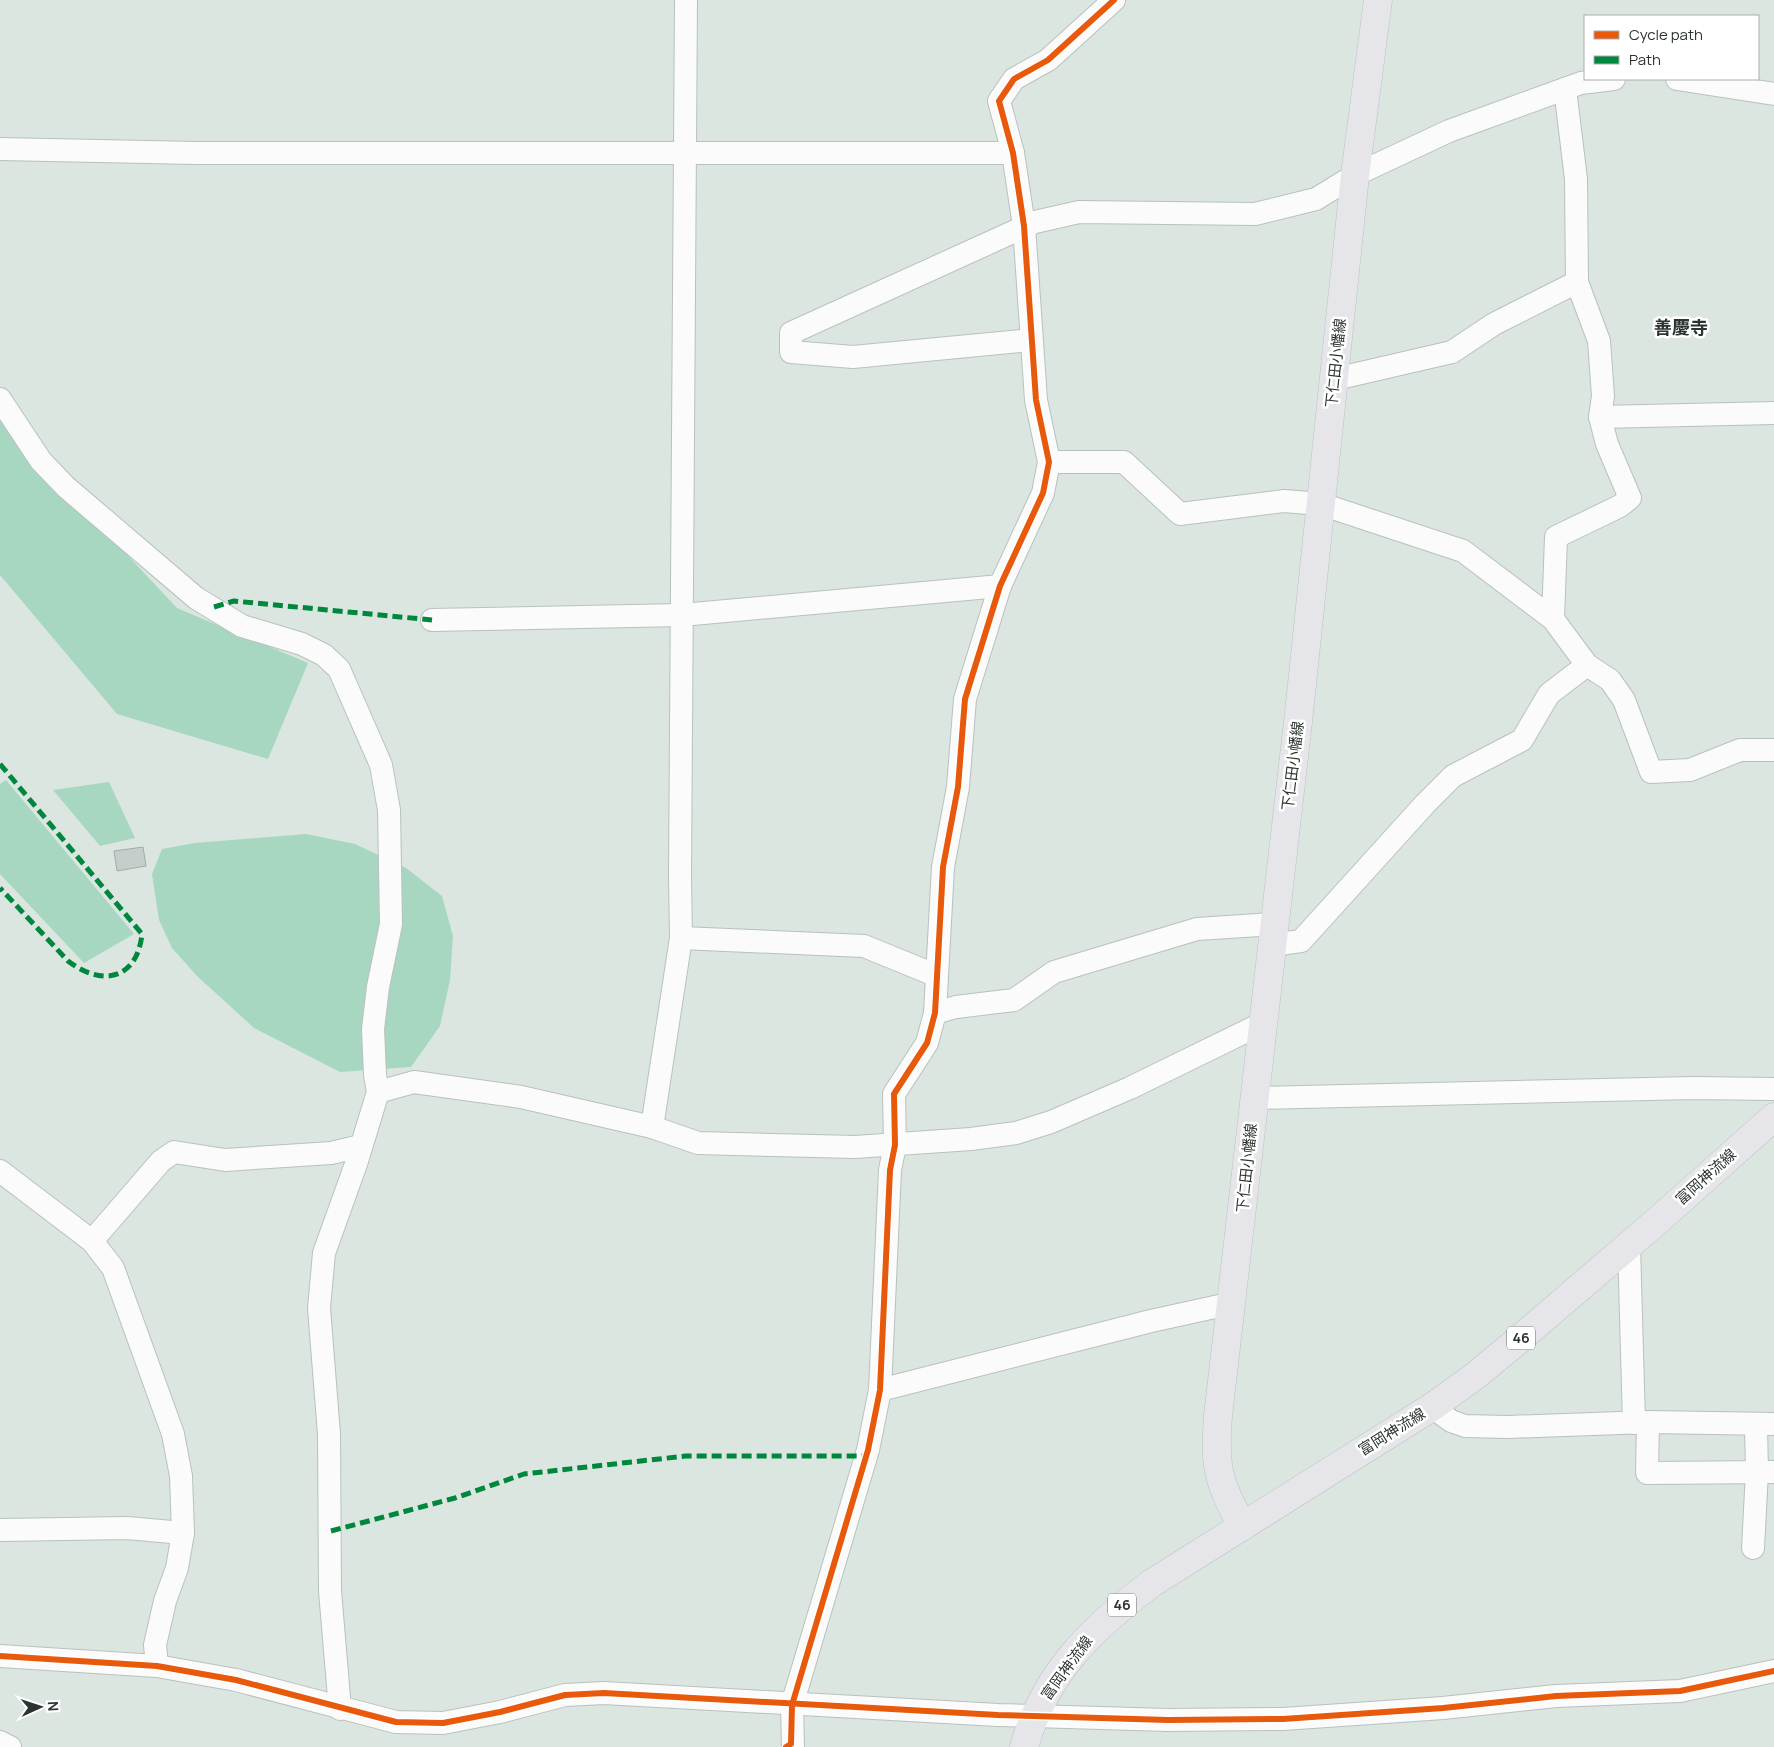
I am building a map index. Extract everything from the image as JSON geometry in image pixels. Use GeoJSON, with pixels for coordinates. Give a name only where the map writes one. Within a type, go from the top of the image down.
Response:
{"type":"FeatureCollection","features":[{"type":"Feature","properties":{"kind":"main road","name":"下仁田小幡線"},"geometry":{"type":"LineString","coordinates":[[1242,1527],[1220,1483],[1216,1451],[1335,379],[1355,175],[1378,0]]}},
{"type":"Feature","properties":{"kind":"main road","name":"富岡神流線"},"geometry":{"type":"LineString","coordinates":[[1024,1747],[1034,1716],[1067,1662],[1081,1643],[1100,1624],[1152,1583],[1432,1407],[1482,1371],[1629,1246],[1774,1116]]}},
{"type":"Feature","properties":{"kind":"street"},"geometry":{"type":"LineString","coordinates":[[652,1127],[681,938],[686,0]]}},
{"type":"Feature","properties":{"kind":"street"},"geometry":{"type":"LineString","coordinates":[[790,1746],[792,1705],[868,1450],[880,1390],[890,1170],[895,1145],[894,1094],[927,1043],[935,1013],[935,974],[943,867],[958,787],[965,699],[1000,586],[1043,493],[1049,462],[1036,400],[1024,226],[1013,153],[999,101],[1014,79],[1048,60],[1114,0]]}},
{"type":"Feature","properties":{"kind":"street"},"geometry":{"type":"LineString","coordinates":[[1032,340],[853,358],[791,352],[792,333],[1024,226],[1078,212],[1255,214],[1316,199],[1355,175],[1449,131],[1565,88],[1581,83],[1606,80]]}},
{"type":"Feature","properties":{"kind":"street"},"geometry":{"type":"LineString","coordinates":[[1683,80],[1774,94]]}},
{"type":"Feature","properties":{"kind":"street"},"geometry":{"type":"LineString","coordinates":[[1553,619],[1556,537],[1620,506],[1630,498],[1610,451],[1600,417],[1603,396],[1599,341],[1577,282],[1576,179],[1565,88]]}},
{"type":"Feature","properties":{"kind":"street"},"geometry":{"type":"LineString","coordinates":[[0,149],[196,154],[1013,153]]}},
{"type":"Feature","properties":{"kind":"street"},"geometry":{"type":"LineString","coordinates":[[1335,379],[1452,352],[1494,324],[1577,282]]}},
{"type":"Feature","properties":{"kind":"street"},"geometry":{"type":"LineString","coordinates":[[0,400],[41,461],[66,486],[196,598],[242,626],[309,648],[324,655],[338,669],[380,765],[389,810],[391,924],[378,988],[373,1029],[375,1075],[378,1092],[324,1253],[320,1308],[329,1434],[330,1591],[340,1709]]}},
{"type":"Feature","properties":{"kind":"street"},"geometry":{"type":"LineString","coordinates":[[1600,417],[1774,413]]}},
{"type":"Feature","properties":{"kind":"street"},"geometry":{"type":"LineString","coordinates":[[1049,462],[1124,462],[1180,514],[1284,501],[1320,504],[1463,551],[1553,619],[1587,665],[1610,680],[1624,700],[1651,772],[1690,770],[1740,750],[1774,750]]}},
{"type":"Feature","properties":{"kind":"street"},"geometry":{"type":"LineString","coordinates":[[432,620],[682,615],[1000,586]]}},
{"type":"Feature","properties":{"kind":"street"},"geometry":{"type":"LineString","coordinates":[[935,1013],[956,1006],[1014,1000],[1054,972],[1197,929],[1273,935],[1291,944],[1301,941],[1425,804],[1453,776],[1522,740],[1549,694],[1587,665]]}},
{"type":"Feature","properties":{"kind":"street"},"geometry":{"type":"LineString","coordinates":[[681,938],[864,946],[935,974]]}},
{"type":"Feature","properties":{"kind":"street"},"geometry":{"type":"LineString","coordinates":[[378,1092],[414,1082],[521,1097],[652,1127],[698,1143],[856,1147],[895,1145],[1016,1133],[1052,1122],[1130,1088],[1263,1023]]}},
{"type":"Feature","properties":{"kind":"street"},"geometry":{"type":"LineString","coordinates":[[1255,1098],[1693,1088],[1774,1089]]}},
{"type":"Feature","properties":{"kind":"street"},"geometry":{"type":"LineString","coordinates":[[92,1241],[161,1161],[174,1152],[225,1160],[331,1153],[361,1146]]}},
{"type":"Feature","properties":{"kind":"street"},"geometry":{"type":"LineString","coordinates":[[0,1171],[92,1241],[113,1268],[173,1434],[181,1476],[183,1533],[177,1568],[164,1601],[155,1645],[157,1666]]}},
{"type":"Feature","properties":{"kind":"street"},"geometry":{"type":"LineString","coordinates":[[1629,1246],[1641,1422],[1647,1473],[1766,1472]]}},
{"type":"Feature","properties":{"kind":"street"},"geometry":{"type":"LineString","coordinates":[[880,1390],[1151,1321],[1233,1303]]}},
{"type":"Feature","properties":{"kind":"street"},"geometry":{"type":"LineString","coordinates":[[1432,1407],[1451,1421],[1465,1426],[1506,1427],[1641,1422],[1765,1425],[1766,1472],[1753,1548]]}},
{"type":"Feature","properties":{"kind":"street"},"geometry":{"type":"LineString","coordinates":[[0,1530],[127,1528],[183,1533]]}},
{"type":"Feature","properties":{"kind":"street"},"geometry":{"type":"LineString","coordinates":[[0,1656],[157,1666],[236,1680],[340,1709],[396,1722],[443,1723],[500,1712],[565,1695],[604,1693],[792,1705],[1034,1716],[1168,1720],[1283,1719],[1442,1708],[1556,1696],[1680,1691],[1774,1671]]}},
{"type":"Feature","properties":{"kind":"street"},"geometry":{"type":"LineString","coordinates":[[0,1742],[10,1747]]}},
{"type":"Feature","properties":{"kind":"green space"},"geometry":{"type":"Polygon","coordinates":[[[0,419],[177,608],[308,663],[268,759],[117,714],[0,575],[0,419]]]}},
{"type":"Feature","properties":{"kind":"green space"},"geometry":{"type":"Polygon","coordinates":[[[6,780],[134,934],[84,963],[0,874],[0,784],[6,780]]]}},
{"type":"Feature","properties":{"kind":"green space"},"geometry":{"type":"Polygon","coordinates":[[[109,782],[135,838],[100,846],[53,790],[109,782]]]}},
{"type":"Feature","properties":{"kind":"green space"},"geometry":{"type":"Polygon","coordinates":[[[306,834],[355,844],[406,868],[442,896],[453,936],[450,980],[440,1026],[411,1067],[340,1072],[254,1028],[197,976],[172,948],[159,920],[152,874],[162,849],[195,843],[306,834]]]}},
{"type":"Feature","properties":{"kind":"building"},"geometry":{"type":"Polygon","coordinates":[[[143,847],[146,866],[117,871],[114,851],[143,847]]]}},
{"type":"Feature","properties":{"kind":"marked path"},"geometry":{"type":"LineString","coordinates":[[214,607],[234,601],[432,620]]}},
{"type":"Feature","properties":{"kind":"marked path"},"geometry":{"type":"LineString","coordinates":[[0,764],[142,934],[139,949],[133,961],[125,970],[116,974],[105,976],[81,969],[68,961],[0,888]]}},
{"type":"Feature","properties":{"kind":"marked path"},"geometry":{"type":"LineString","coordinates":[[331,1531],[455,1498],[524,1474],[686,1456],[866,1456]]}},
{"type":"Feature","properties":{"kind":"cycle path"},"geometry":{"type":"LineString","coordinates":[[786,1747],[791,1744],[792,1705],[868,1450],[880,1390],[890,1170],[895,1145],[894,1094],[927,1043],[935,1013],[943,867],[958,787],[965,699],[1000,586],[1043,493],[1049,462],[1036,400],[1024,226],[1013,153],[999,101],[1014,79],[1048,60],[1114,0]]}},
{"type":"Feature","properties":{"kind":"cycle path"},"geometry":{"type":"LineString","coordinates":[[0,1656],[157,1666],[236,1680],[396,1722],[443,1723],[500,1712],[565,1695],[604,1693],[998,1715],[1168,1720],[1283,1719],[1443,1708],[1556,1696],[1680,1691],[1774,1671]]}},
{"type":"Feature","properties":{"kind":"district","name":"善慶寺"},"geometry":{"type":"Point","coordinates":[1681,328]}}]}
